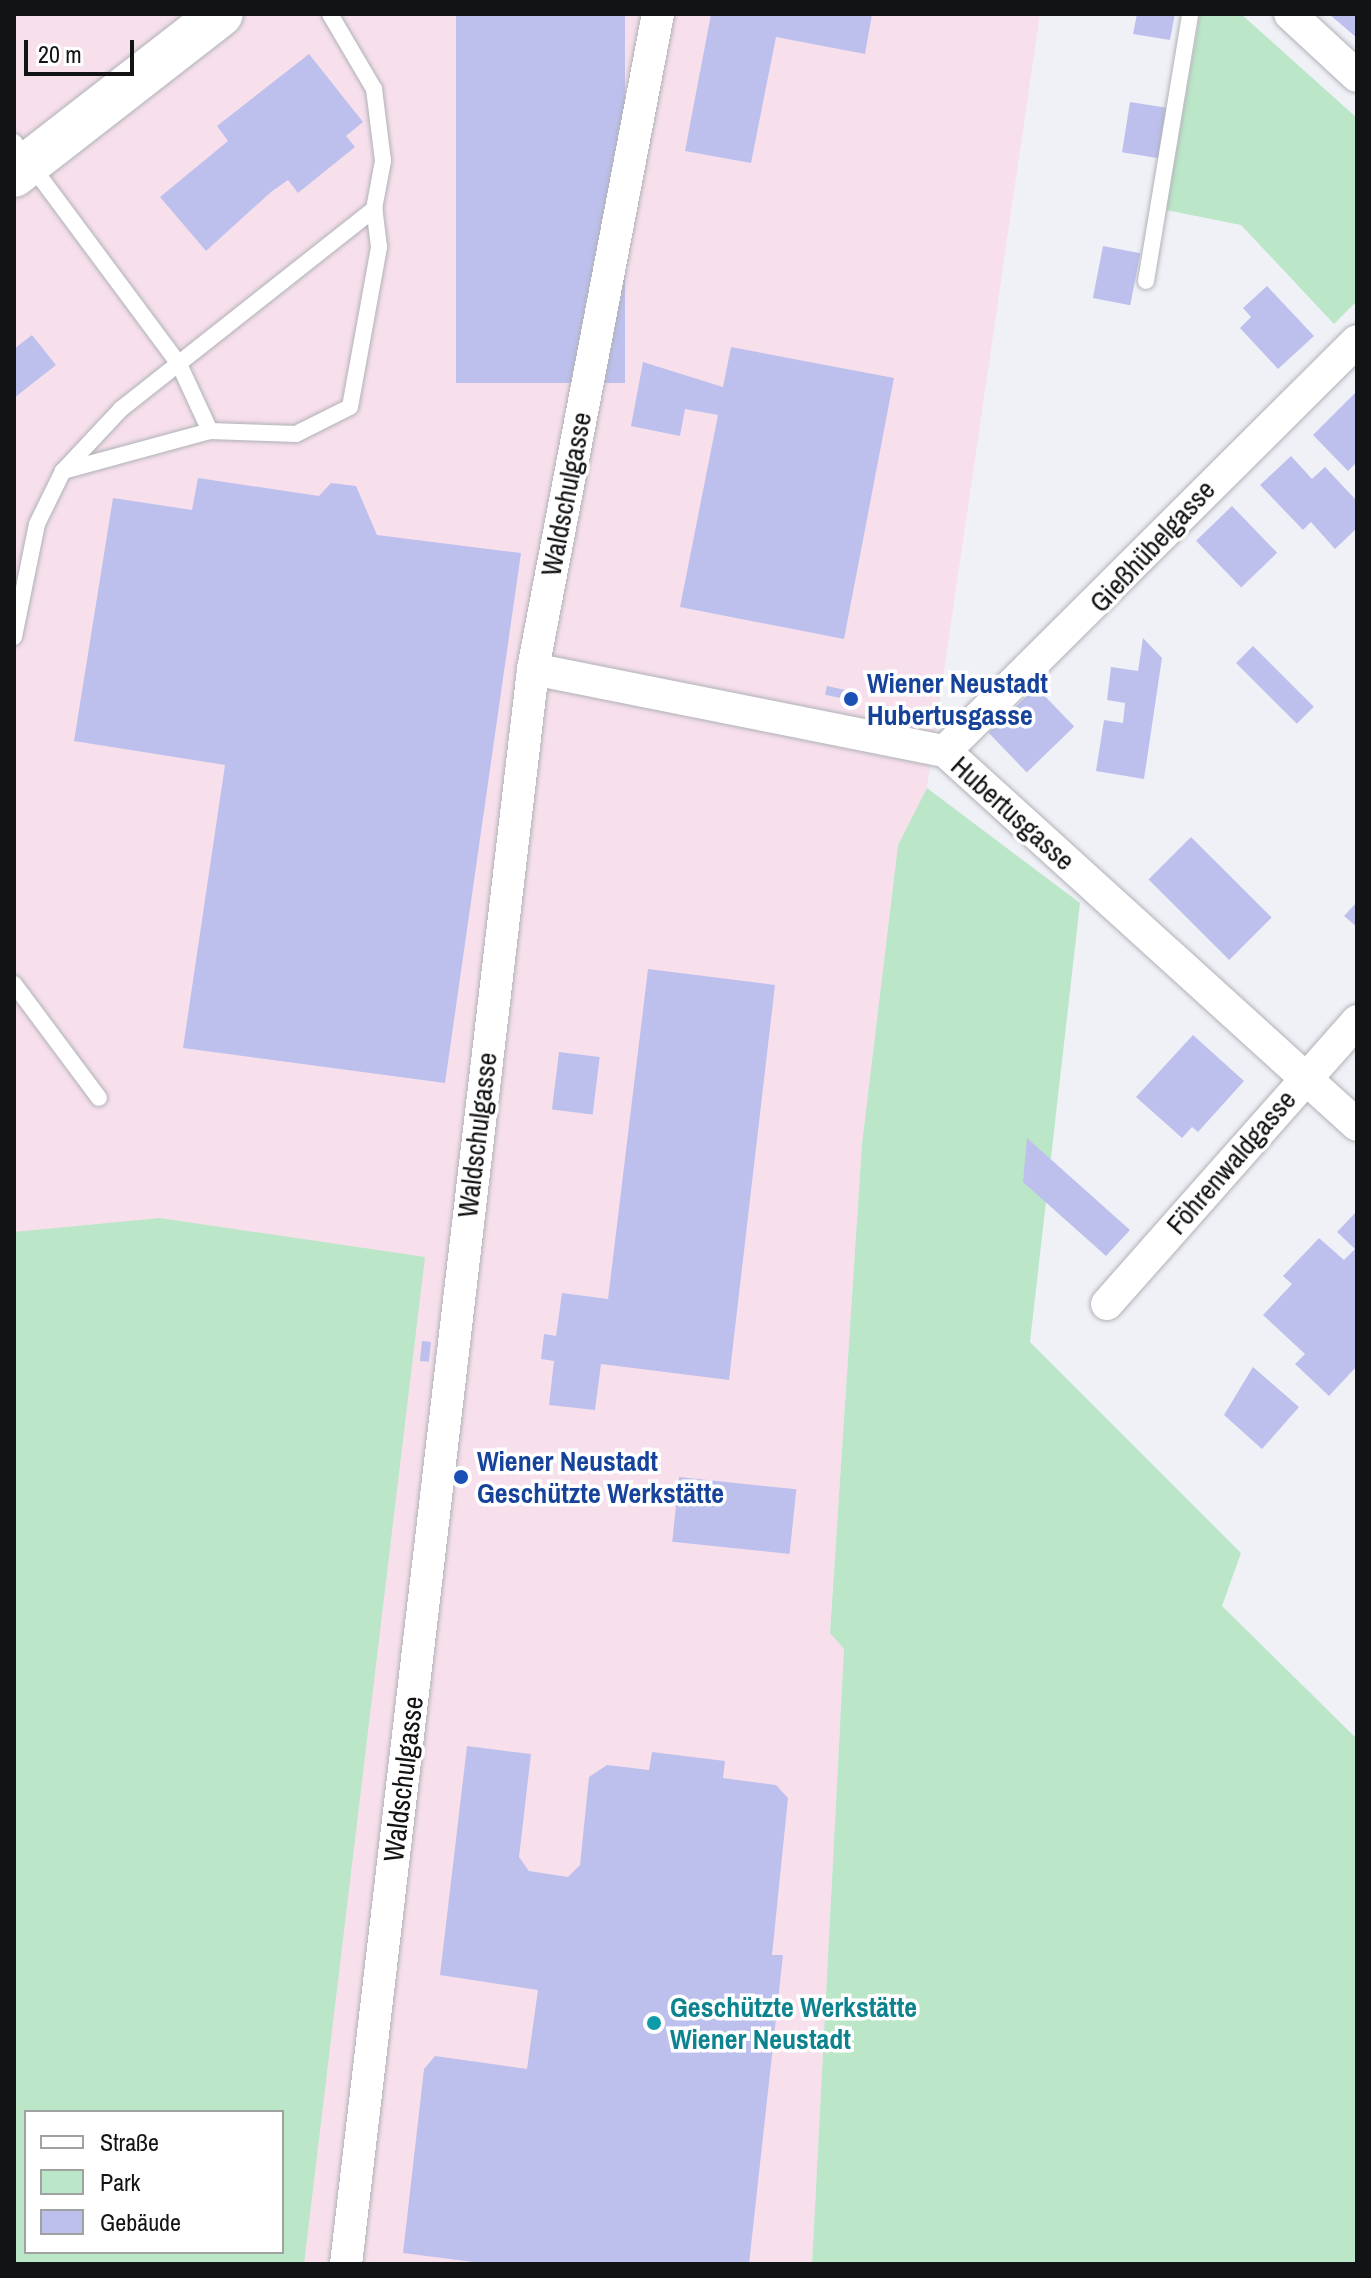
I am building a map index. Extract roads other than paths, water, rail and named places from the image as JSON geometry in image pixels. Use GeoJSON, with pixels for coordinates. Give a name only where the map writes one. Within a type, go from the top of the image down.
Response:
{"type":"FeatureCollection","features":[{"type":"Feature","properties":{"kind":"main road"},"geometry":{"type":"LineString","coordinates":[[19,160],[221,14]]}},
{"type":"Feature","properties":{"kind":"street","name":"Waldschulgasse"},"geometry":{"type":"LineString","coordinates":[[346,2264],[533,669],[658,14]]}},
{"type":"Feature","properties":{"kind":"street"},"geometry":{"type":"LineString","coordinates":[[1290,14],[1357,76]]}},
{"type":"Feature","properties":{"kind":"street","name":"Gießhübelgasse"},"geometry":{"type":"LineString","coordinates":[[945,751],[1357,341]]}},
{"type":"Feature","properties":{"kind":"street","name":"Hubertusgasse"},"geometry":{"type":"LineString","coordinates":[[533,669],[945,751],[1357,1125]]}},
{"type":"Feature","properties":{"kind":"street","name":"Föhrenwaldgasse"},"geometry":{"type":"LineString","coordinates":[[1107,1304],[1357,1021]]}},
{"type":"Feature","properties":{"kind":"lane"},"geometry":{"type":"LineString","coordinates":[[63,471],[210,431],[296,434],[350,407],[379,247],[374,209],[383,161],[374,89],[330,14]]}},
{"type":"Feature","properties":{"kind":"lane"},"geometry":{"type":"LineString","coordinates":[[1146,281],[1190,14]]}},
{"type":"Feature","properties":{"kind":"lane"},"geometry":{"type":"LineString","coordinates":[[19,160],[179,364],[210,431]]}},
{"type":"Feature","properties":{"kind":"lane"},"geometry":{"type":"LineString","coordinates":[[14,637],[37,524],[63,471],[121,409],[374,209]]}},
{"type":"Feature","properties":{"kind":"lane"},"geometry":{"type":"LineString","coordinates":[[14,984],[99,1098]]}},
{"type":"Feature","properties":{"kind":"place","name":"Wiener Neustadt Hubertusgasse"},"geometry":{"type":"Point","coordinates":[851,699]}},
{"type":"Feature","properties":{"kind":"place","name":"Wiener Neustadt Geschützte Werkstätte"},"geometry":{"type":"Point","coordinates":[461,1477]}},
{"type":"Feature","properties":{"kind":"place","name":"Geschützte Werkstätte Wiener Neustadt"},"geometry":{"type":"Point","coordinates":[654,2023]}}]}
